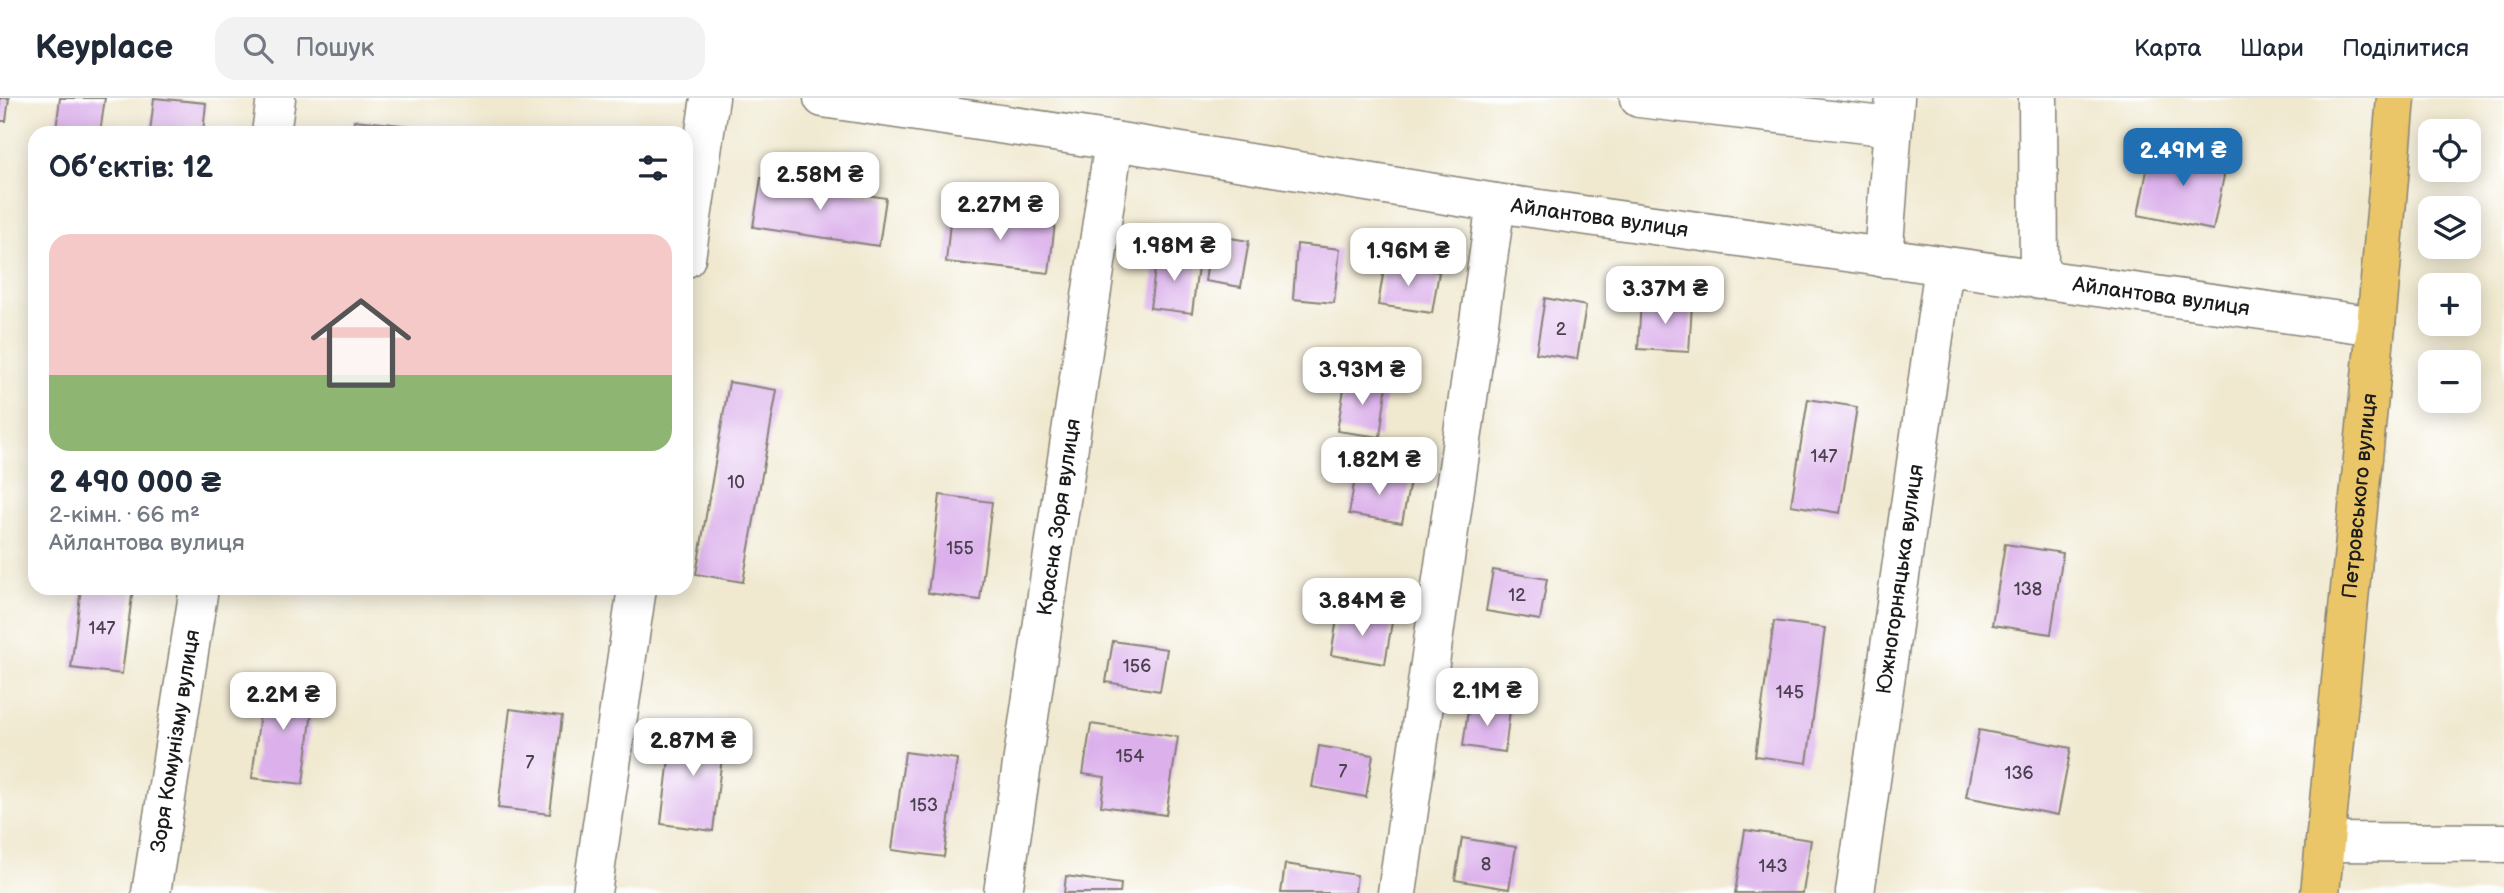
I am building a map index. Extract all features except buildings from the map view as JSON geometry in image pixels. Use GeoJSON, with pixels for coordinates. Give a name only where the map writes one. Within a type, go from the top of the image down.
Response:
{"type":"FeatureCollection","features":[{"type":"Feature","properties":{"kind":"main road","name":"Петровського вулиця"},"geometry":{"type":"LineString","coordinates":[[2320,893],[2396,98]]}},
{"type":"Feature","properties":{"kind":"street"},"geometry":{"type":"LineString","coordinates":[[272,126],[276,98]]}},
{"type":"Feature","properties":{"kind":"street"},"geometry":{"type":"LineString","coordinates":[[693,211],[710,98]]}},
{"type":"Feature","properties":{"kind":"street","name":"Айлантова вулиця"},"geometry":{"type":"LineString","coordinates":[[823,98],[1114,141],[1496,204],[2376,327]]}},
{"type":"Feature","properties":{"kind":"street"},"geometry":{"type":"LineString","coordinates":[[1639,98],[1894,113],[1883,258]]}},
{"type":"Feature","properties":{"kind":"street"},"geometry":{"type":"LineString","coordinates":[[2038,98],[2039,279]]}},
{"type":"Feature","properties":{"kind":"street","name":"Красна Зоря вулиця"},"geometry":{"type":"LineString","coordinates":[[1003,893],[1114,141]]}},
{"type":"Feature","properties":{"kind":"street"},"geometry":{"type":"LineString","coordinates":[[1397,893],[1496,204]]}},
{"type":"Feature","properties":{"kind":"street","name":"Южногорняцька вулиця"},"geometry":{"type":"LineString","coordinates":[[1855,893],[1944,267]]}},
{"type":"Feature","properties":{"kind":"street","name":"Зоря Комунізму вулиця"},"geometry":{"type":"LineString","coordinates":[[151,893],[198,595]]}},
{"type":"Feature","properties":{"kind":"street"},"geometry":{"type":"LineString","coordinates":[[592,893],[636,595]]}},
{"type":"Feature","properties":{"kind":"street"},"geometry":{"type":"LineString","coordinates":[[2325,842],[2504,843]]}}]}
